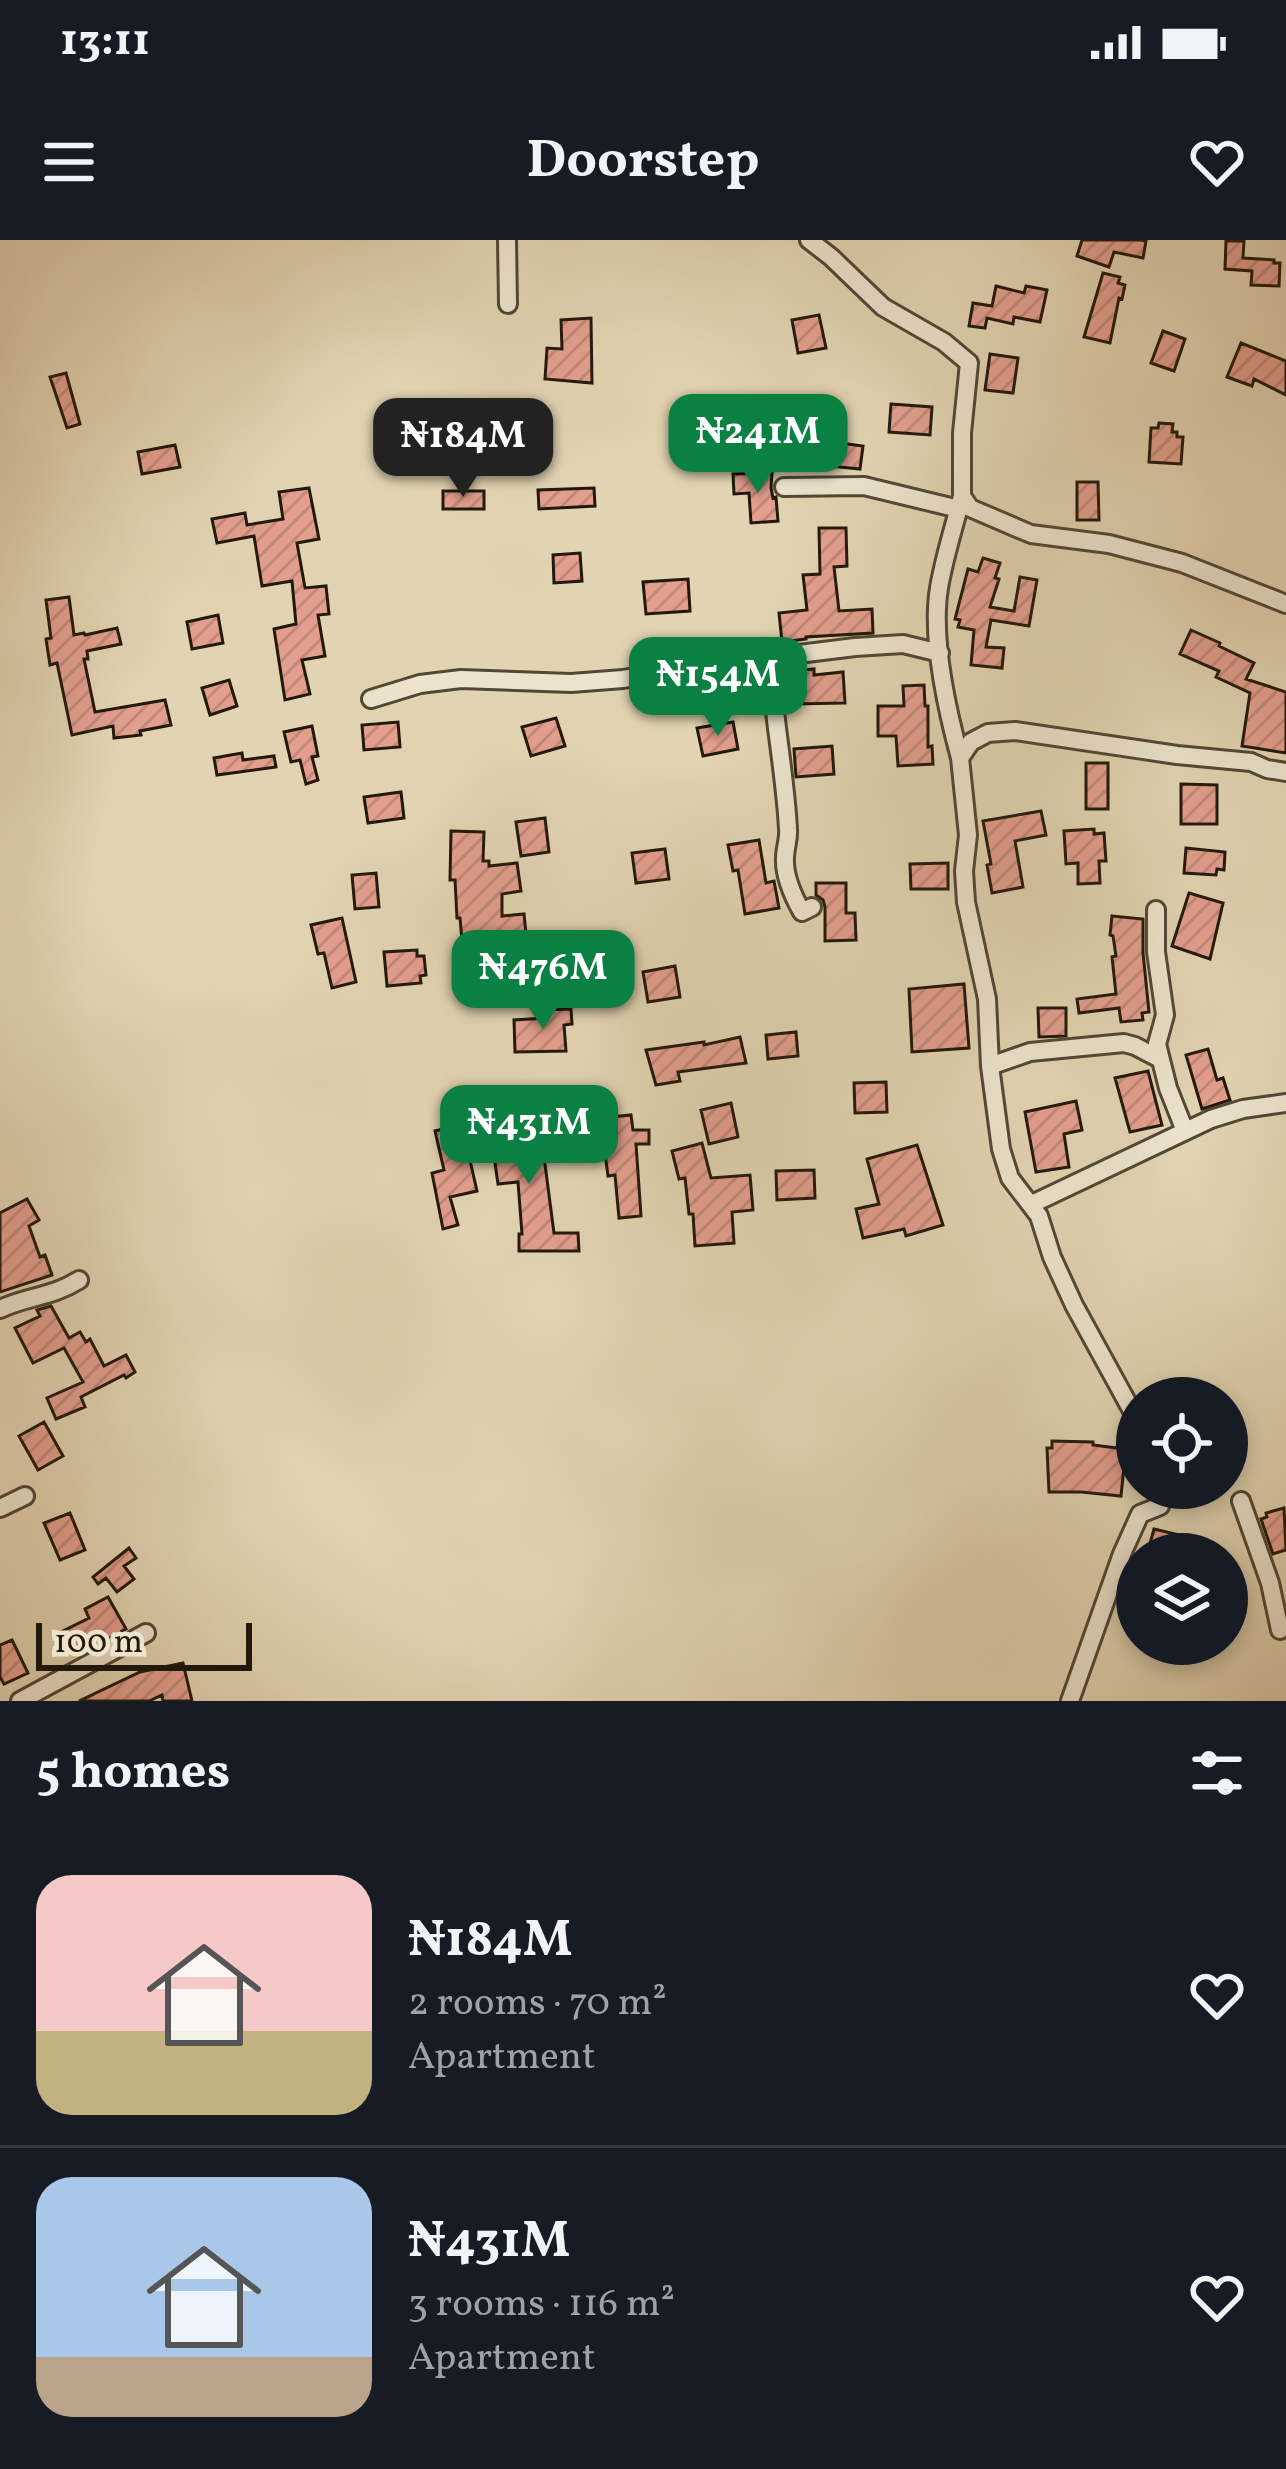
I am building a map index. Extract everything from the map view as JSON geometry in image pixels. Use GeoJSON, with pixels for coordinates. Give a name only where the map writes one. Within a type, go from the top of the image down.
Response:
{"type":"FeatureCollection","features":[{"type":"Feature","properties":{"kind":"street"},"geometry":{"type":"LineString","coordinates":[[507,240],[508,304]]}},
{"type":"Feature","properties":{"kind":"street"},"geometry":{"type":"LineString","coordinates":[[809,240],[883,307],[944,342],[969,363],[960,502],[938,592],[940,653],[960,758],[968,835],[966,902],[987,999],[1001,1149],[1010,1178],[1039,1216],[1074,1305],[1116,1382]]}},
{"type":"Feature","properties":{"kind":"street"},"geometry":{"type":"LineString","coordinates":[[784,487],[865,486],[960,502],[1031,534],[1108,544],[1183,563],[1286,604]]}},
{"type":"Feature","properties":{"kind":"street"},"geometry":{"type":"LineString","coordinates":[[370,699],[420,684],[461,679],[571,683],[623,679],[855,647],[903,644],[940,653]]}},
{"type":"Feature","properties":{"kind":"street"},"geometry":{"type":"LineString","coordinates":[[770,658],[789,834],[784,862],[802,912],[812,907]]}},
{"type":"Feature","properties":{"kind":"street"},"geometry":{"type":"LineString","coordinates":[[960,758],[971,742],[988,734],[1015,731],[1251,762],[1286,772]]}},
{"type":"Feature","properties":{"kind":"street"},"geometry":{"type":"LineString","coordinates":[[1156,910],[1165,1015],[1157,1044],[1185,1131]]}},
{"type":"Feature","properties":{"kind":"street"},"geometry":{"type":"LineString","coordinates":[[990,1066],[1030,1052],[1124,1043],[1160,1059]]}},
{"type":"Feature","properties":{"kind":"street"},"geometry":{"type":"LineString","coordinates":[[1032,1204],[1185,1131],[1243,1109],[1286,1102]]}},
{"type":"Feature","properties":{"kind":"street"},"geometry":{"type":"LineString","coordinates":[[0,1309],[19,1300],[59,1293],[79,1280]]}},
{"type":"Feature","properties":{"kind":"street"},"geometry":{"type":"LineString","coordinates":[[0,1508],[26,1496]]}},
{"type":"Feature","properties":{"kind":"street"},"geometry":{"type":"LineString","coordinates":[[1070,1701],[1139,1514],[1152,1509]]}},
{"type":"Feature","properties":{"kind":"street"},"geometry":{"type":"LineString","coordinates":[[1244,1509],[1270,1582],[1280,1630]]}},
{"type":"Feature","properties":{"kind":"street"},"geometry":{"type":"LineString","coordinates":[[20,1701],[146,1633]]}},
{"type":"Feature","properties":{"kind":"building"},"geometry":{"type":"Polygon","coordinates":[[[1082,240],[1146,241],[1143,258],[1114,252],[1109,267],[1077,256],[1082,240]]]}},
{"type":"Feature","properties":{"kind":"building"},"geometry":{"type":"Polygon","coordinates":[[[1226,241],[1244,241],[1243,258],[1280,263],[1279,286],[1251,285],[1252,271],[1225,269],[1226,241]]]}},
{"type":"Feature","properties":{"kind":"building"},"geometry":{"type":"Polygon","coordinates":[[[1103,273],[1120,277],[1118,283],[1125,285],[1110,343],[1084,337],[1103,273]]]}},
{"type":"Feature","properties":{"kind":"building"},"geometry":{"type":"Polygon","coordinates":[[[996,286],[1024,293],[1026,286],[1047,290],[1040,322],[1014,317],[1013,324],[987,318],[985,328],[969,326],[973,303],[992,306],[996,286]]]}},
{"type":"Feature","properties":{"kind":"building"},"geometry":{"type":"Polygon","coordinates":[[[819,315],[826,348],[798,353],[792,320],[819,315]]]}},
{"type":"Feature","properties":{"kind":"building"},"geometry":{"type":"Polygon","coordinates":[[[591,318],[592,383],[545,379],[547,348],[562,349],[561,320],[591,318]]]}},
{"type":"Feature","properties":{"kind":"building"},"geometry":{"type":"Polygon","coordinates":[[[1163,331],[1185,339],[1174,371],[1151,363],[1163,331]]]}},
{"type":"Feature","properties":{"kind":"building"},"geometry":{"type":"Polygon","coordinates":[[[1241,343],[1286,361],[1286,395],[1254,379],[1252,386],[1227,377],[1241,343]]]}},
{"type":"Feature","properties":{"kind":"building"},"geometry":{"type":"Polygon","coordinates":[[[990,354],[1018,358],[1013,393],[985,390],[990,354]]]}},
{"type":"Feature","properties":{"kind":"building"},"geometry":{"type":"Polygon","coordinates":[[[66,373],[80,424],[67,428],[50,377],[66,373]]]}},
{"type":"Feature","properties":{"kind":"building"},"geometry":{"type":"Polygon","coordinates":[[[891,404],[932,407],[930,435],[889,432],[891,404]]]}},
{"type":"Feature","properties":{"kind":"building"},"geometry":{"type":"Polygon","coordinates":[[[1159,423],[1173,424],[1172,432],[1183,437],[1181,464],[1149,462],[1151,428],[1158,428],[1159,423]]]}},
{"type":"Feature","properties":{"kind":"building"},"geometry":{"type":"Polygon","coordinates":[[[832,442],[863,446],[860,469],[829,466],[832,442]]]}},
{"type":"Feature","properties":{"kind":"building"},"geometry":{"type":"Polygon","coordinates":[[[175,445],[180,467],[142,474],[138,452],[175,445]]]}},
{"type":"Feature","properties":{"kind":"building"},"geometry":{"type":"Polygon","coordinates":[[[772,473],[778,521],[751,523],[749,493],[734,494],[733,474],[772,473]]]}},
{"type":"Feature","properties":{"kind":"building"},"geometry":{"type":"Polygon","coordinates":[[[1077,482],[1098,482],[1099,520],[1077,520],[1077,482]]]}},
{"type":"Feature","properties":{"kind":"building"},"geometry":{"type":"Polygon","coordinates":[[[309,488],[319,539],[297,543],[305,588],[326,586],[329,614],[318,615],[325,656],[302,660],[310,694],[285,700],[274,629],[296,624],[292,581],[262,586],[254,536],[217,543],[212,519],[245,513],[247,525],[283,519],[279,492],[309,488]]]}},
{"type":"Feature","properties":{"kind":"building"},"geometry":{"type":"Polygon","coordinates":[[[594,488],[595,506],[539,509],[538,490],[594,488]]]}},
{"type":"Feature","properties":{"kind":"building"},"geometry":{"type":"Polygon","coordinates":[[[443,491],[484,491],[484,509],[443,509],[443,491]]]}},
{"type":"Feature","properties":{"kind":"building"},"geometry":{"type":"Polygon","coordinates":[[[819,528],[846,528],[847,566],[834,567],[839,611],[872,609],[873,633],[782,642],[779,613],[807,610],[803,575],[820,574],[819,528]]]}},
{"type":"Feature","properties":{"kind":"building"},"geometry":{"type":"Polygon","coordinates":[[[580,553],[582,581],[554,583],[553,555],[580,553]]]}},
{"type":"Feature","properties":{"kind":"building"},"geometry":{"type":"Polygon","coordinates":[[[983,558],[1000,563],[990,607],[1014,611],[1020,577],[1037,580],[1029,626],[991,620],[986,647],[1004,648],[1002,668],[971,665],[974,630],[958,627],[960,620],[955,619],[968,569],[978,572],[983,558]]]}},
{"type":"Feature","properties":{"kind":"building"},"geometry":{"type":"Polygon","coordinates":[[[688,579],[690,611],[646,614],[643,582],[688,579]]]}},
{"type":"Feature","properties":{"kind":"building"},"geometry":{"type":"Polygon","coordinates":[[[69,597],[74,635],[117,628],[121,644],[87,651],[88,659],[84,659],[95,712],[165,700],[171,725],[114,738],[113,726],[72,735],[57,663],[50,665],[46,639],[51,638],[46,600],[69,597]]]}},
{"type":"Feature","properties":{"kind":"building"},"geometry":{"type":"Polygon","coordinates":[[[218,615],[223,643],[192,649],[187,622],[218,615]]]}},
{"type":"Feature","properties":{"kind":"building"},"geometry":{"type":"Polygon","coordinates":[[[1191,630],[1254,663],[1246,679],[1286,692],[1286,753],[1242,746],[1250,693],[1216,677],[1219,671],[1180,654],[1191,630]]]}},
{"type":"Feature","properties":{"kind":"building"},"geometry":{"type":"Polygon","coordinates":[[[814,669],[814,675],[843,672],[845,703],[792,704],[790,671],[814,669]]]}},
{"type":"Feature","properties":{"kind":"building"},"geometry":{"type":"Polygon","coordinates":[[[229,680],[237,706],[210,715],[202,688],[229,680]]]}},
{"type":"Feature","properties":{"kind":"building"},"geometry":{"type":"Polygon","coordinates":[[[924,685],[933,764],[898,766],[896,736],[878,736],[878,706],[904,706],[903,686],[924,685]]]}},
{"type":"Feature","properties":{"kind":"building"},"geometry":{"type":"Polygon","coordinates":[[[556,718],[565,746],[531,756],[522,727],[556,718]]]}},
{"type":"Feature","properties":{"kind":"building"},"geometry":{"type":"Polygon","coordinates":[[[398,722],[400,747],[364,750],[362,725],[398,722]]]}},
{"type":"Feature","properties":{"kind":"building"},"geometry":{"type":"Polygon","coordinates":[[[733,722],[738,749],[703,756],[697,728],[733,722]]]}},
{"type":"Feature","properties":{"kind":"building"},"geometry":{"type":"Polygon","coordinates":[[[312,726],[318,780],[306,784],[300,760],[291,762],[284,732],[312,726]]]}},
{"type":"Feature","properties":{"kind":"building"},"geometry":{"type":"Polygon","coordinates":[[[832,746],[834,774],[796,777],[794,749],[832,746]]]}},
{"type":"Feature","properties":{"kind":"building"},"geometry":{"type":"Polygon","coordinates":[[[242,753],[243,760],[274,756],[276,767],[217,775],[214,758],[242,753]]]}},
{"type":"Feature","properties":{"kind":"building"},"geometry":{"type":"Polygon","coordinates":[[[1086,763],[1108,763],[1108,809],[1086,809],[1086,763]]]}},
{"type":"Feature","properties":{"kind":"building"},"geometry":{"type":"Polygon","coordinates":[[[1181,784],[1217,785],[1217,824],[1181,824],[1181,784]]]}},
{"type":"Feature","properties":{"kind":"building"},"geometry":{"type":"Polygon","coordinates":[[[401,792],[404,818],[368,823],[364,797],[401,792]]]}},
{"type":"Feature","properties":{"kind":"building"},"geometry":{"type":"Polygon","coordinates":[[[1041,811],[1046,835],[1015,841],[1023,887],[992,893],[983,821],[1041,811]]]}},
{"type":"Feature","properties":{"kind":"building"},"geometry":{"type":"Polygon","coordinates":[[[545,818],[549,852],[521,856],[516,822],[545,818]]]}},
{"type":"Feature","properties":{"kind":"building"},"geometry":{"type":"Polygon","coordinates":[[[1094,829],[1094,834],[1104,833],[1106,861],[1099,861],[1100,883],[1078,884],[1078,863],[1066,864],[1064,831],[1094,829]]]}},
{"type":"Feature","properties":{"kind":"building"},"geometry":{"type":"Polygon","coordinates":[[[451,831],[484,832],[483,861],[489,861],[489,866],[517,863],[521,891],[502,894],[502,916],[524,914],[526,934],[462,940],[455,880],[450,880],[451,831]]]}},
{"type":"Feature","properties":{"kind":"building"},"geometry":{"type":"Polygon","coordinates":[[[759,840],[766,883],[774,881],[779,908],[745,914],[738,870],[733,871],[728,845],[759,840]]]}},
{"type":"Feature","properties":{"kind":"building"},"geometry":{"type":"Polygon","coordinates":[[[1186,848],[1225,852],[1224,870],[1217,869],[1216,875],[1184,873],[1186,848]]]}},
{"type":"Feature","properties":{"kind":"building"},"geometry":{"type":"Polygon","coordinates":[[[665,849],[669,879],[636,883],[632,853],[665,849]]]}},
{"type":"Feature","properties":{"kind":"building"},"geometry":{"type":"Polygon","coordinates":[[[948,863],[948,889],[911,889],[910,864],[948,863]]]}},
{"type":"Feature","properties":{"kind":"building"},"geometry":{"type":"Polygon","coordinates":[[[376,873],[379,907],[355,909],[352,875],[376,873]]]}},
{"type":"Feature","properties":{"kind":"building"},"geometry":{"type":"Polygon","coordinates":[[[816,883],[846,883],[846,913],[855,913],[856,940],[825,941],[825,907],[816,895],[816,883]]]}},
{"type":"Feature","properties":{"kind":"building"},"geometry":{"type":"Polygon","coordinates":[[[1189,893],[1223,903],[1210,959],[1172,946],[1189,893]]]}},
{"type":"Feature","properties":{"kind":"building"},"geometry":{"type":"Polygon","coordinates":[[[1112,916],[1143,919],[1149,1012],[1142,1013],[1143,1020],[1121,1022],[1119,1008],[1079,1013],[1077,999],[1116,994],[1112,916]]]}},
{"type":"Feature","properties":{"kind":"building"},"geometry":{"type":"Polygon","coordinates":[[[342,918],[356,982],[332,988],[311,925],[342,918]]]}},
{"type":"Feature","properties":{"kind":"building"},"geometry":{"type":"Polygon","coordinates":[[[615,949],[616,965],[602,966],[603,999],[571,1000],[568,952],[615,949]]]}},
{"type":"Feature","properties":{"kind":"building"},"geometry":{"type":"Polygon","coordinates":[[[417,950],[417,956],[424,956],[426,975],[420,976],[421,983],[387,986],[384,952],[417,950]]]}},
{"type":"Feature","properties":{"kind":"building"},"geometry":{"type":"Polygon","coordinates":[[[675,966],[680,997],[648,1002],[643,972],[675,966]]]}},
{"type":"Feature","properties":{"kind":"building"},"geometry":{"type":"Polygon","coordinates":[[[964,984],[969,1048],[912,1052],[909,989],[964,984]]]}},
{"type":"Feature","properties":{"kind":"building"},"geometry":{"type":"Polygon","coordinates":[[[1038,1008],[1066,1008],[1066,1036],[1039,1037],[1038,1008]]]}},
{"type":"Feature","properties":{"kind":"building"},"geometry":{"type":"Polygon","coordinates":[[[571,1009],[572,1024],[564,1025],[566,1051],[515,1052],[514,1020],[545,1018],[545,1010],[571,1009]]]}},
{"type":"Feature","properties":{"kind":"building"},"geometry":{"type":"Polygon","coordinates":[[[796,1032],[798,1056],[768,1059],[766,1035],[796,1032]]]}},
{"type":"Feature","properties":{"kind":"building"},"geometry":{"type":"Polygon","coordinates":[[[740,1037],[746,1063],[678,1072],[680,1081],[656,1085],[646,1050],[740,1037]]]}},
{"type":"Feature","properties":{"kind":"building"},"geometry":{"type":"Polygon","coordinates":[[[1208,1049],[1217,1080],[1223,1078],[1230,1100],[1202,1109],[1186,1055],[1208,1049]]]}},
{"type":"Feature","properties":{"kind":"building"},"geometry":{"type":"Polygon","coordinates":[[[1148,1071],[1162,1125],[1130,1132],[1115,1078],[1148,1071]]]}},
{"type":"Feature","properties":{"kind":"building"},"geometry":{"type":"Polygon","coordinates":[[[886,1082],[887,1112],[855,1113],[854,1083],[886,1082]]]}},
{"type":"Feature","properties":{"kind":"building"},"geometry":{"type":"Polygon","coordinates":[[[1076,1101],[1082,1130],[1064,1134],[1069,1167],[1036,1172],[1025,1112],[1076,1101]]]}},
{"type":"Feature","properties":{"kind":"building"},"geometry":{"type":"Polygon","coordinates":[[[731,1103],[738,1137],[709,1144],[701,1110],[731,1103]]]}},
{"type":"Feature","properties":{"kind":"building"},"geometry":{"type":"Polygon","coordinates":[[[631,1115],[633,1130],[649,1130],[649,1144],[636,1144],[641,1216],[619,1218],[615,1175],[608,1176],[604,1146],[593,1147],[590,1119],[631,1115]]]}},
{"type":"Feature","properties":{"kind":"building"},"geometry":{"type":"Polygon","coordinates":[[[528,1116],[534,1151],[543,1149],[554,1233],[578,1233],[579,1251],[519,1251],[518,1182],[498,1184],[494,1122],[528,1116]]]}},
{"type":"Feature","properties":{"kind":"building"},"geometry":{"type":"Polygon","coordinates":[[[462,1125],[477,1191],[450,1197],[458,1225],[443,1229],[432,1173],[444,1170],[435,1131],[462,1125]]]}},
{"type":"Feature","properties":{"kind":"building"},"geometry":{"type":"Polygon","coordinates":[[[702,1143],[711,1178],[750,1175],[753,1210],[732,1212],[734,1243],[695,1246],[685,1178],[679,1179],[672,1151],[702,1143]]]}},
{"type":"Feature","properties":{"kind":"building"},"geometry":{"type":"Polygon","coordinates":[[[917,1145],[943,1225],[906,1236],[904,1229],[863,1238],[856,1209],[879,1204],[867,1159],[917,1145]]]}},
{"type":"Feature","properties":{"kind":"building"},"geometry":{"type":"Polygon","coordinates":[[[814,1170],[815,1198],[777,1200],[776,1171],[814,1170]]]}},
{"type":"Feature","properties":{"kind":"building"},"geometry":{"type":"Polygon","coordinates":[[[27,1199],[39,1220],[29,1226],[52,1275],[0,1292],[0,1213],[27,1199]]]}},
{"type":"Feature","properties":{"kind":"building"},"geometry":{"type":"Polygon","coordinates":[[[51,1306],[69,1338],[80,1332],[86,1342],[90,1339],[104,1366],[126,1355],[135,1372],[81,1397],[85,1407],[56,1419],[47,1398],[83,1382],[64,1348],[33,1363],[15,1328],[40,1316],[37,1310],[51,1306]]]}},
{"type":"Feature","properties":{"kind":"building"},"geometry":{"type":"Polygon","coordinates":[[[44,1422],[63,1456],[38,1470],[19,1436],[44,1422]]]}},
{"type":"Feature","properties":{"kind":"building"},"geometry":{"type":"Polygon","coordinates":[[[1052,1441],[1116,1448],[1116,1496],[1049,1492],[1047,1448],[1052,1448],[1052,1441]]]}},
{"type":"Feature","properties":{"kind":"building"},"geometry":{"type":"Polygon","coordinates":[[[1284,1508],[1286,1550],[1273,1554],[1261,1519],[1284,1508]]]}},
{"type":"Feature","properties":{"kind":"building"},"geometry":{"type":"Polygon","coordinates":[[[70,1513],[85,1550],[60,1560],[44,1523],[70,1513]]]}},
{"type":"Feature","properties":{"kind":"building"},"geometry":{"type":"Polygon","coordinates":[[[129,1548],[136,1558],[124,1566],[134,1579],[117,1592],[106,1578],[98,1584],[93,1577],[129,1548]]]}},
{"type":"Feature","properties":{"kind":"building"},"geometry":{"type":"Polygon","coordinates":[[[108,1597],[126,1629],[102,1642],[99,1635],[64,1652],[55,1635],[89,1618],[85,1609],[108,1597]]]}},
{"type":"Feature","properties":{"kind":"building"},"geometry":{"type":"Polygon","coordinates":[[[12,1640],[28,1673],[4,1684],[0,1645],[12,1640]]]}},
{"type":"Feature","properties":{"kind":"building"},"geometry":{"type":"Polygon","coordinates":[[[183,1663],[192,1701],[163,1701],[162,1695],[149,1701],[79,1701],[140,1672],[183,1663]]]}}]}
